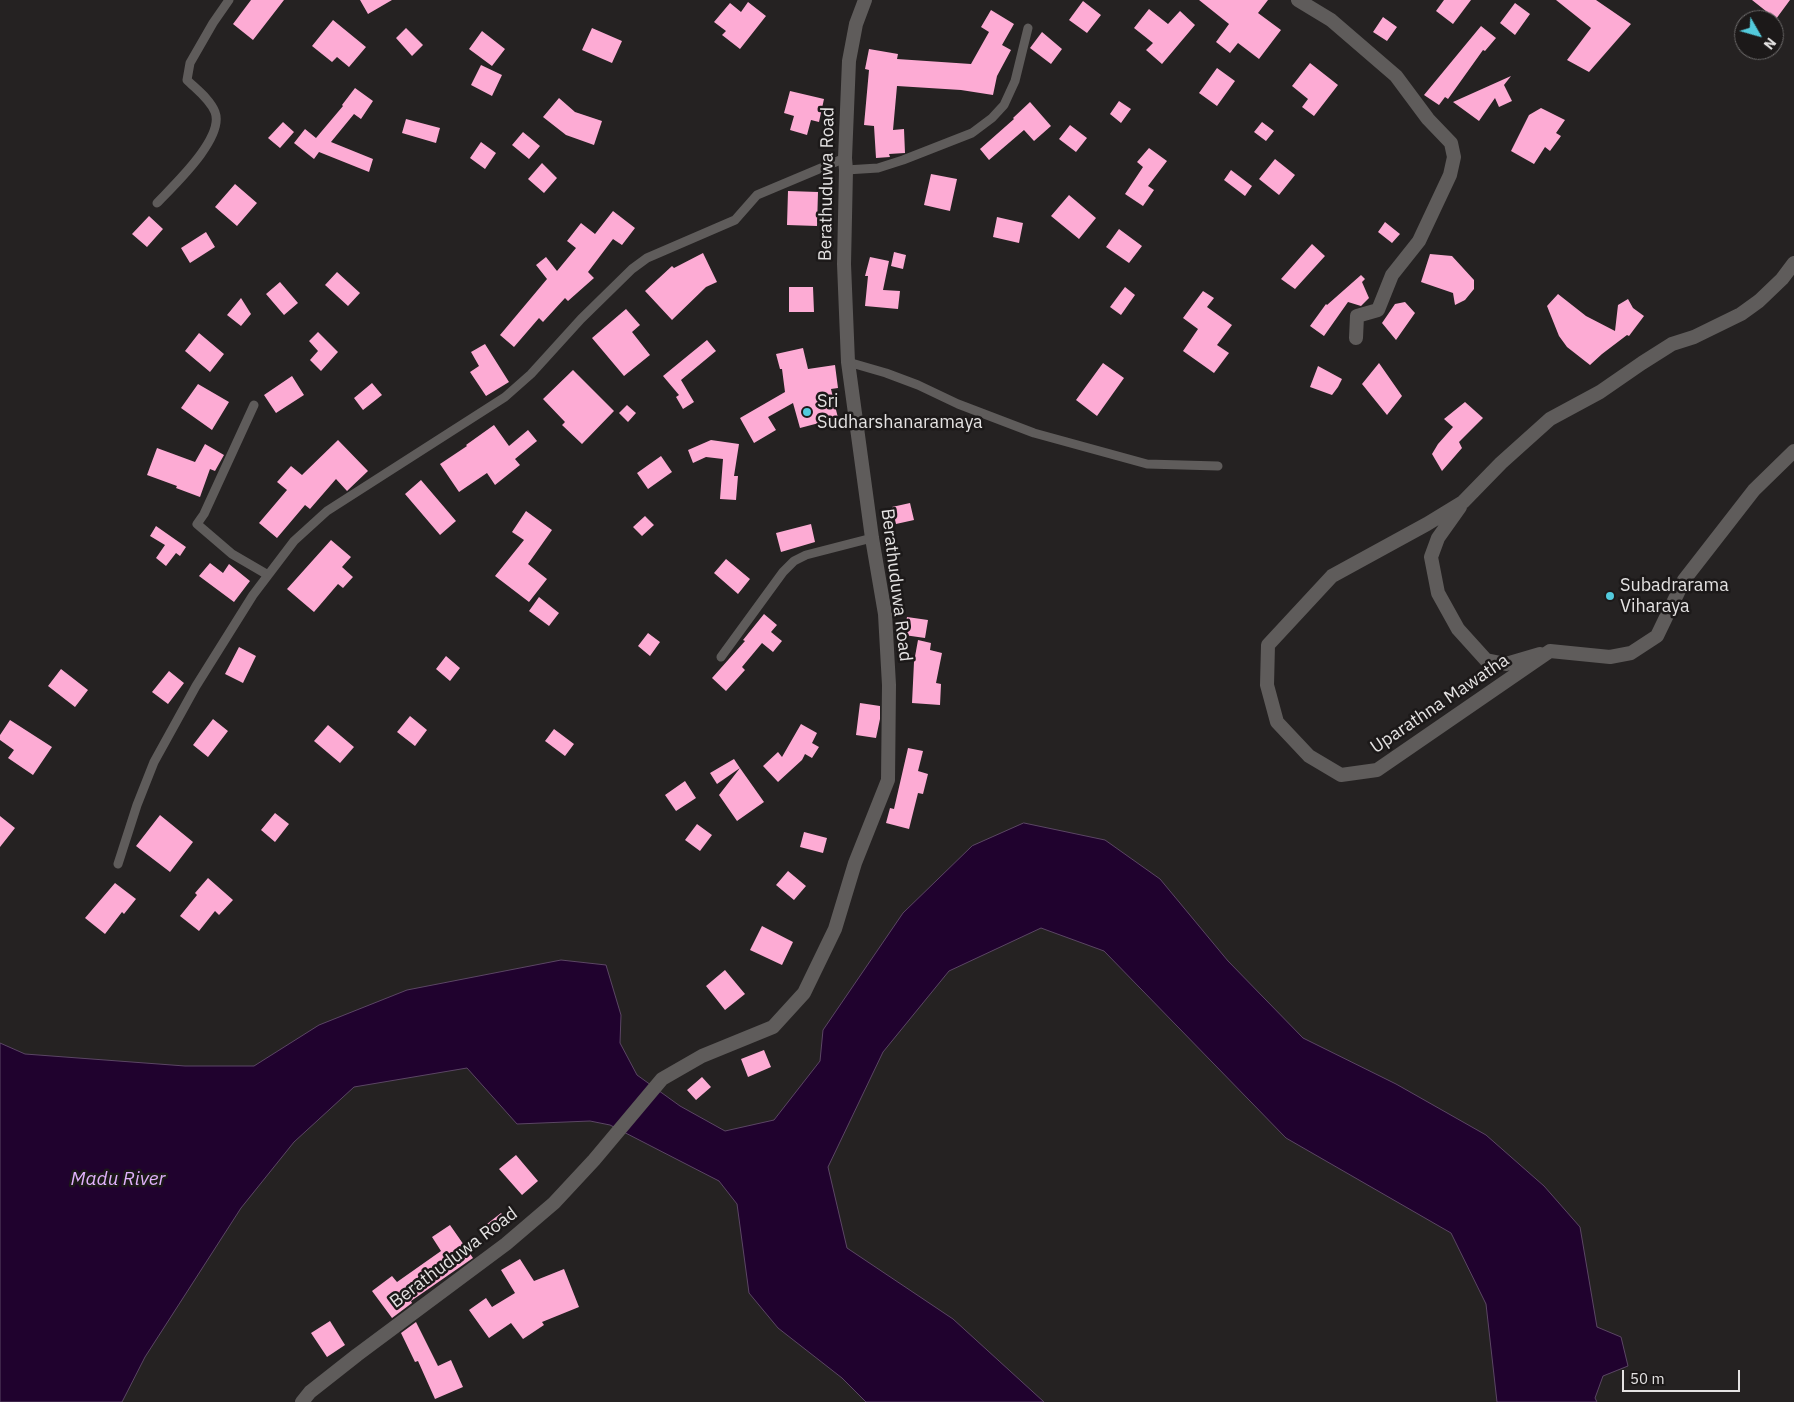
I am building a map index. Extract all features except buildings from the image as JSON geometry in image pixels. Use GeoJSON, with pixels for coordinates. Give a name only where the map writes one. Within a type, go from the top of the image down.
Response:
{"type":"FeatureCollection","features":[{"type":"Feature","properties":{"kind":"street","name":"Berathuduwa Road"},"geometry":{"type":"LineString","coordinates":[[302,1402],[310,1392],[520,1232],[554,1202],[594,1160],[662,1079],[702,1056],[774,1027],[804,993],[834,929],[855,863],[888,780],[889,685],[885,614],[872,538],[848,362],[844,264],[849,61],[856,24],[865,0]]}},
{"type":"Feature","properties":{"kind":"street"},"geometry":{"type":"LineString","coordinates":[[1298,0],[1331,20],[1396,76],[1428,119],[1451,143],[1454,157],[1450,175],[1419,241],[1392,276],[1378,310],[1357,316],[1356,338]]}},
{"type":"Feature","properties":{"kind":"street","name":"Uparathna Mawatha"},"geometry":{"type":"LineString","coordinates":[[1550,651],[1377,770],[1341,775],[1309,756],[1278,722],[1267,685],[1268,645],[1332,576],[1428,524],[1463,502],[1501,463],[1550,419],[1600,392],[1672,344],[1694,337],[1741,314],[1782,279],[1794,264]]}},
{"type":"Feature","properties":{"kind":"street"},"geometry":{"type":"LineString","coordinates":[[1463,502],[1438,538],[1431,557],[1438,593],[1458,629],[1486,660],[1506,664],[1550,651],[1610,657],[1631,653],[1657,636],[1684,580],[1754,490],[1794,451]]}},
{"type":"Feature","properties":{"kind":"lane"},"geometry":{"type":"LineString","coordinates":[[156,203],[194,164],[214,134],[216,114],[210,103],[187,80],[190,63],[229,0]]}},
{"type":"Feature","properties":{"kind":"lane"},"geometry":{"type":"LineString","coordinates":[[118,864],[137,805],[154,762],[196,686],[253,595],[294,541],[327,511],[505,397],[531,374],[581,319],[632,269],[647,258],[735,220],[757,195],[846,164],[878,168],[972,133],[992,118],[1004,105],[1015,81],[1028,28]]}},
{"type":"Feature","properties":{"kind":"lane"},"geometry":{"type":"LineString","coordinates":[[848,362],[918,385],[958,404],[1034,433],[1147,464],[1218,466]]}},
{"type":"Feature","properties":{"kind":"lane"},"geometry":{"type":"LineString","coordinates":[[254,405],[204,514],[197,524],[232,554],[268,575]]}},
{"type":"Feature","properties":{"kind":"lane"},"geometry":{"type":"LineString","coordinates":[[721,657],[783,572],[794,561],[806,555],[872,538]]}},
{"type":"Feature","properties":{"kind":"water","name":"Madu River"},"geometry":{"type":"Polygon","coordinates":[[[1024,823],[1105,840],[1160,879],[1228,961],[1303,1038],[1396,1084],[1486,1135],[1544,1186],[1580,1227],[1597,1327],[1621,1337],[1628,1366],[1603,1376],[1595,1398],[1597,1402],[1497,1402],[1486,1304],[1451,1233],[1286,1138],[1104,951],[1041,928],[949,971],[883,1052],[828,1167],[847,1248],[953,1319],[1044,1402],[866,1402],[842,1378],[778,1328],[749,1293],[737,1204],[719,1181],[610,1125],[590,1121],[517,1124],[467,1068],[354,1087],[294,1142],[241,1208],[145,1357],[122,1402],[0,1402],[0,1043],[25,1054],[185,1066],[254,1066],[319,1025],[407,990],[561,960],[606,965],[621,1015],[620,1043],[637,1075],[680,1106],[725,1131],[774,1120],[820,1061],[823,1030],[903,913],[972,846],[1024,823]]]}},
{"type":"Feature","properties":{"kind":"place","name":"Sri Sudharshanaramaya"},"geometry":{"type":"Point","coordinates":[807,412]}},
{"type":"Feature","properties":{"kind":"place","name":"Subadrarama Viharaya"},"geometry":{"type":"Point","coordinates":[1610,596]}}]}
